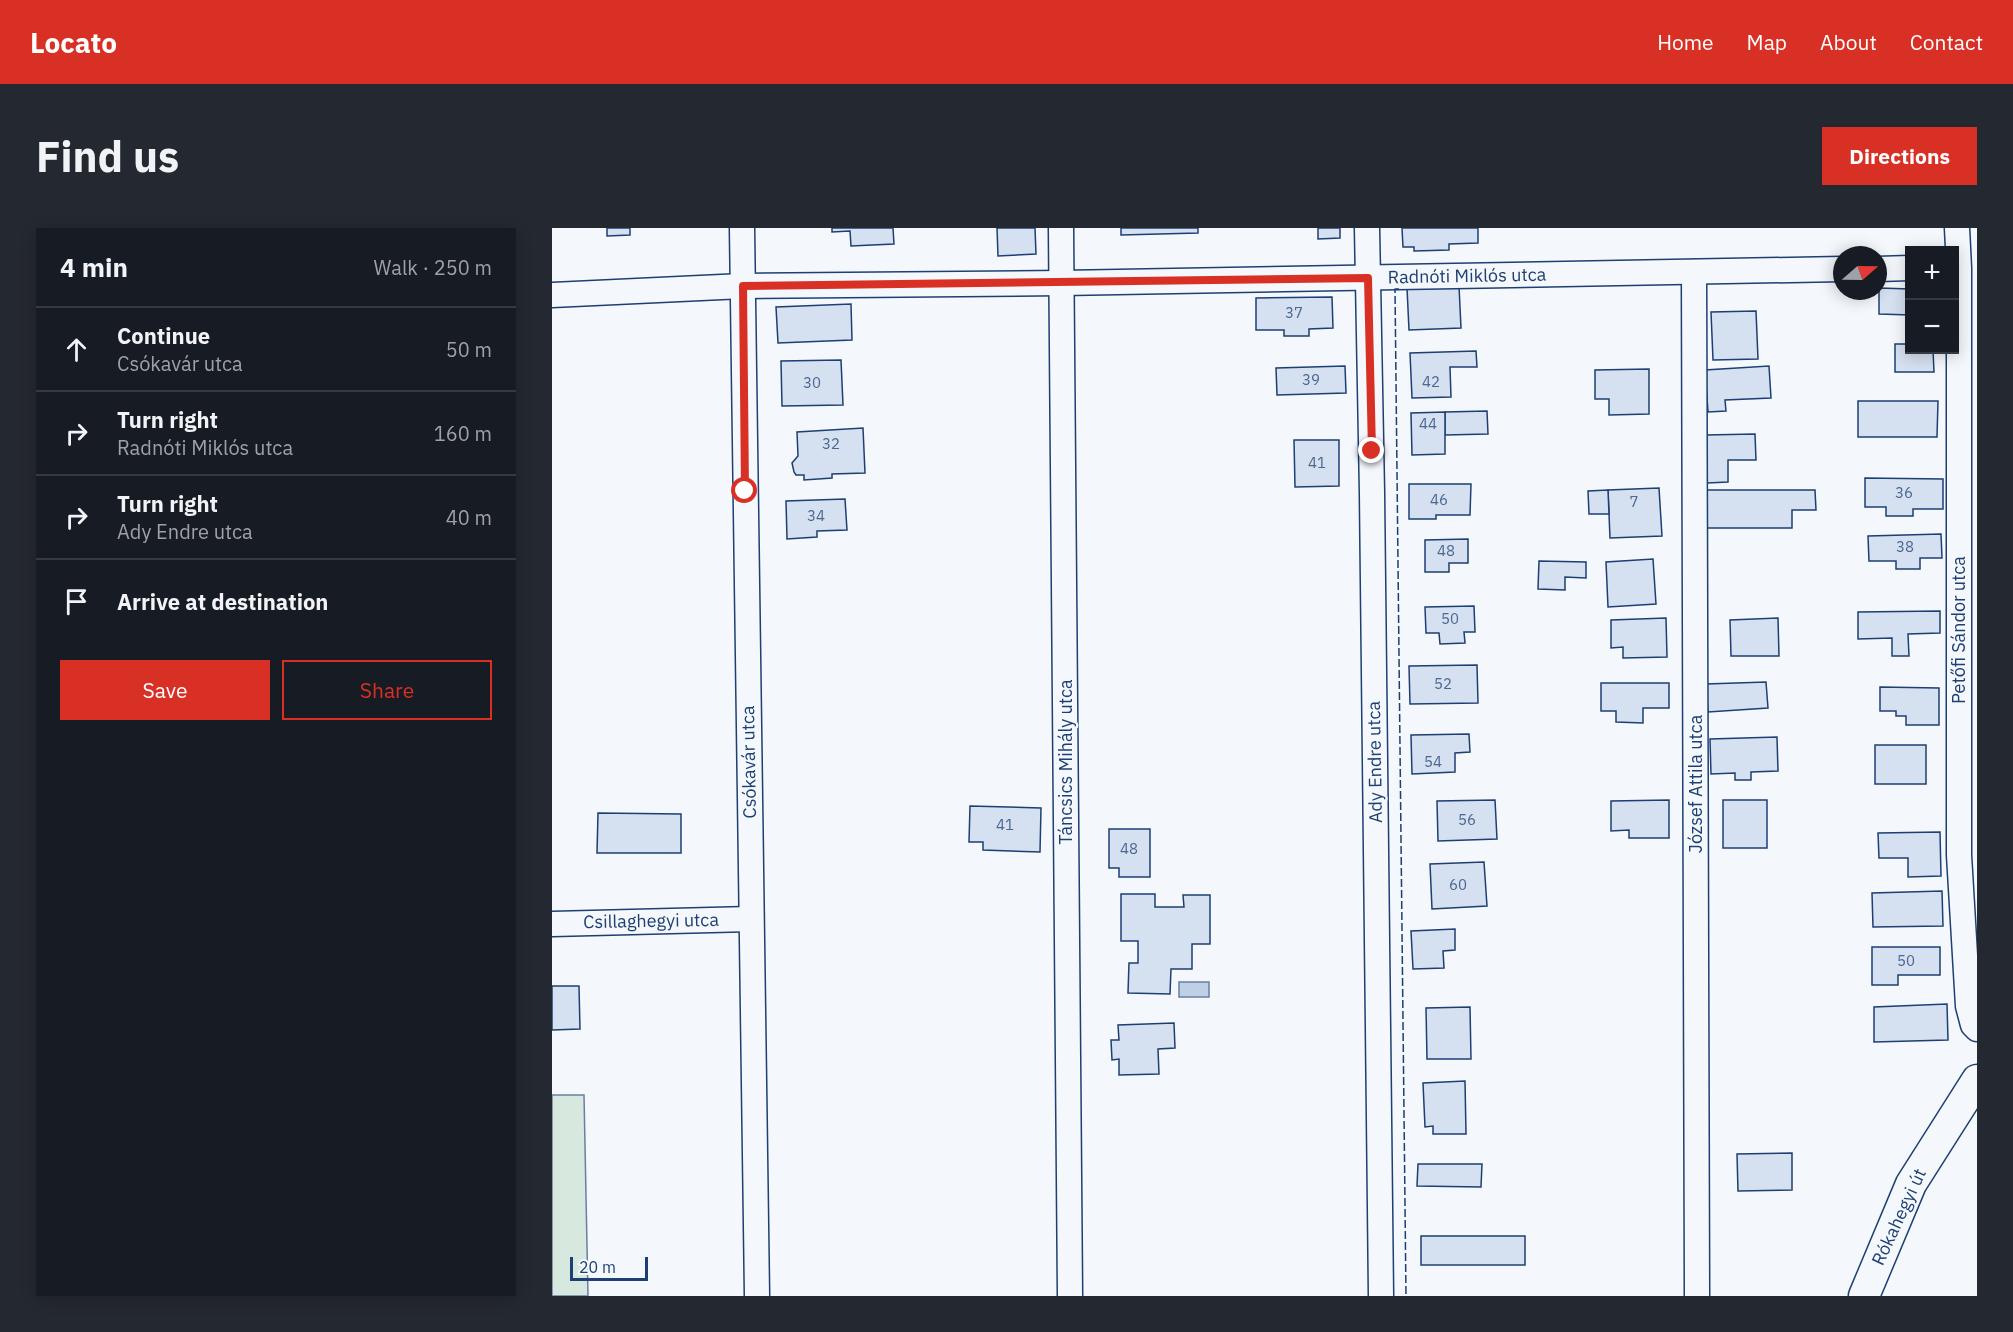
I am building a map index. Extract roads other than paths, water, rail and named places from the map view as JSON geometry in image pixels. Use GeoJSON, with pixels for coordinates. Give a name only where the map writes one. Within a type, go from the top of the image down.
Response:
{"type":"FeatureCollection","features":[{"type":"Feature","properties":{"kind":"street","name":"Csókavár utca"},"geometry":{"type":"LineString","coordinates":[[742,228],[757,1296]]}},
{"type":"Feature","properties":{"kind":"street","name":"Táncsics Mihály utca"},"geometry":{"type":"LineString","coordinates":[[1061,228],[1070,1296]]}},
{"type":"Feature","properties":{"kind":"street","name":"Ady Endre utca"},"geometry":{"type":"LineString","coordinates":[[1367,228],[1382,1296]]}},
{"type":"Feature","properties":{"kind":"street","name":"Petőfi Sándor utca"},"geometry":{"type":"LineString","coordinates":[[1957,228],[1964,267],[1959,855],[1968,1006],[1973,1025],[1977,1029]]}},
{"type":"Feature","properties":{"kind":"street"},"geometry":{"type":"LineString","coordinates":[[1887,269],[1905,268]]}},
{"type":"Feature","properties":{"kind":"street","name":"Radnóti Miklós utca"},"geometry":{"type":"LineString","coordinates":[[552,296],[743,286],[1062,283],[1833,269]]}},
{"type":"Feature","properties":{"kind":"street","name":"József Attila utca"},"geometry":{"type":"LineString","coordinates":[[1694,272],[1697,1296]]}},
{"type":"Feature","properties":{"kind":"street","name":"Csillaghegyi utca"},"geometry":{"type":"LineString","coordinates":[[552,924],[751,919]]}},
{"type":"Feature","properties":{"kind":"street","name":"Rókahegyi út"},"geometry":{"type":"LineString","coordinates":[[1864,1296],[1911,1184],[1977,1080]]}},
{"type":"Feature","properties":{"kind":"water"},"geometry":{"type":"Polygon","coordinates":[[[1179,982],[1209,982],[1209,997],[1179,997],[1179,982]]]}}]}
